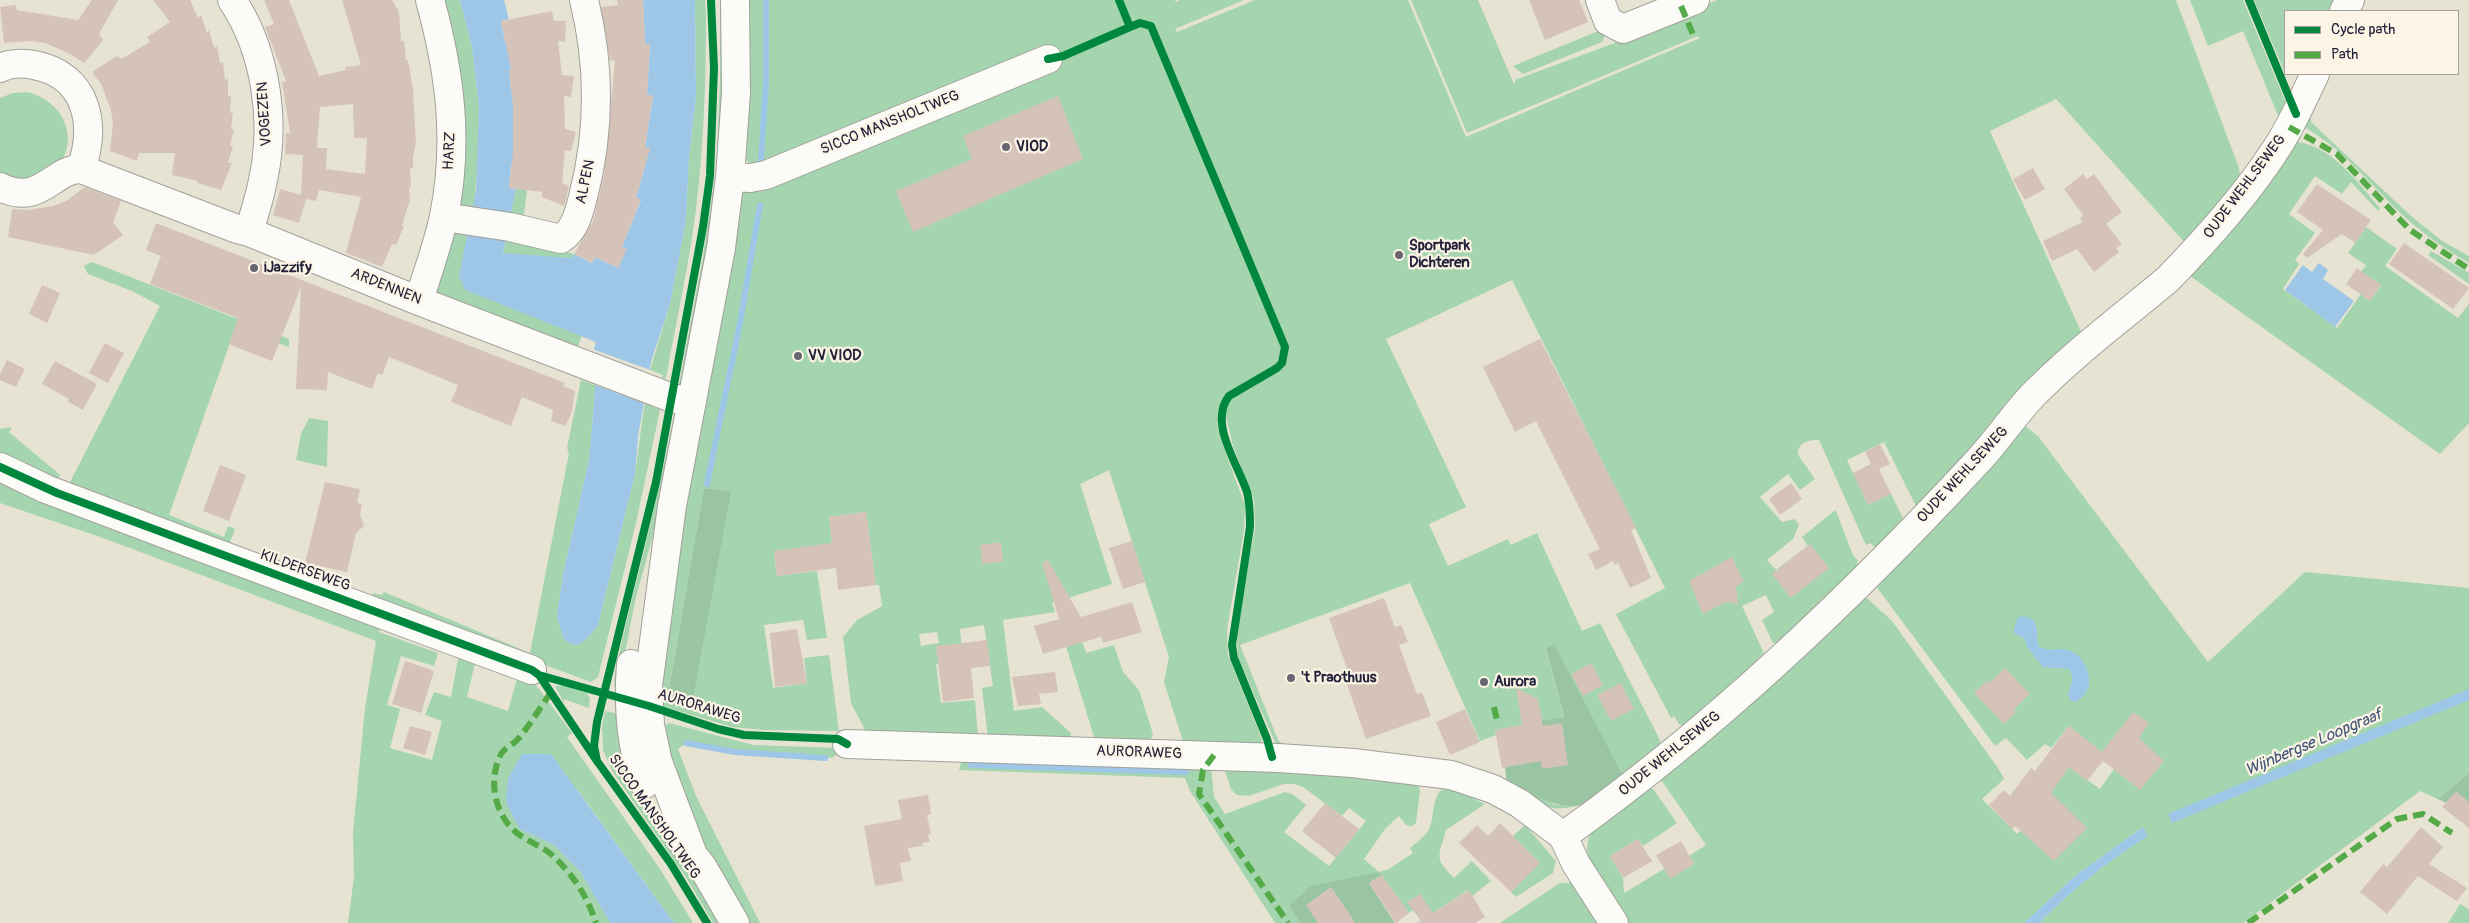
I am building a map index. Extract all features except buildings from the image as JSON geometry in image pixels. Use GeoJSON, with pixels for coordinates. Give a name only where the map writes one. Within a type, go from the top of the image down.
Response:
{"type":"FeatureCollection","features":[{"type":"Feature","properties":{"kind":"street","name":"VOGEZEN"},"geometry":{"type":"LineString","coordinates":[[232,0],[248,29],[259,61],[265,91],[268,123],[268,152],[263,181],[249,232]]}},
{"type":"Feature","properties":{"kind":"street","name":"HARZ"},"geometry":{"type":"LineString","coordinates":[[419,301],[456,218],[451,161],[452,112],[442,42],[430,0]]}},
{"type":"Feature","properties":{"kind":"street","name":"ALPEN"},"geometry":{"type":"LineString","coordinates":[[456,218],[510,227],[561,239],[569,234],[578,214],[588,178],[596,116],[594,50],[584,0]]}},
{"type":"Feature","properties":{"kind":"street","name":"SICCO MANSHOLTWEG"},"geometry":{"type":"LineString","coordinates":[[735,0],[736,93],[730,177],[721,248],[672,506],[650,564],[640,605],[631,661],[630,713],[634,745],[642,776],[651,799],[664,821],[692,852],[735,923]]}},
{"type":"Feature","properties":{"kind":"street"},"geometry":{"type":"LineString","coordinates":[[1600,0],[1608,21],[1623,29],[1695,0]]}},
{"type":"Feature","properties":{"kind":"street","name":"SICCO MANSHOLTWEG"},"geometry":{"type":"LineString","coordinates":[[730,177],[750,178],[766,175],[1048,59]]}},
{"type":"Feature","properties":{"kind":"street"},"geometry":{"type":"LineString","coordinates":[[0,68],[25,63],[46,67],[65,78],[79,94],[88,114],[89,136],[81,169],[71,169],[44,188],[26,192],[7,191],[0,187]]}},
{"type":"Feature","properties":{"kind":"street","name":"OUDE WEHLSEWEG"},"geometry":{"type":"LineString","coordinates":[[1564,836],[1661,762],[1726,709],[1778,661],[1978,462],[2032,396],[2180,266],[2213,232],[2274,152],[2314,75]]}},
{"type":"Feature","properties":{"kind":"street","name":"ARDENNEN"},"geometry":{"type":"LineString","coordinates":[[81,169],[249,232],[419,301],[656,392],[692,402]]}},
{"type":"Feature","properties":{"kind":"street","name":"KILDERSEWEG"},"geometry":{"type":"LineString","coordinates":[[0,467],[46,489],[532,670]]}},
{"type":"Feature","properties":{"kind":"street","name":"AURORAWEG"},"geometry":{"type":"LineString","coordinates":[[848,744],[1278,758],[1353,763],[1445,774],[1493,789],[1519,803],[1564,836],[1585,879],[1614,923]]}},
{"type":"Feature","properties":{"kind":"green space"},"geometry":{"type":"Polygon","coordinates":[[[440,0],[460,0],[472,47],[479,107],[478,162],[473,214],[458,207],[440,0]]]}},
{"type":"Feature","properties":{"kind":"green space"},"geometry":{"type":"Polygon","coordinates":[[[695,0],[705,0],[706,14],[701,160],[686,273],[666,378],[661,379],[663,375],[650,370],[670,304],[686,220],[689,156],[696,98],[695,0]]]}},
{"type":"Feature","properties":{"kind":"green space"},"geometry":{"type":"Polygon","coordinates":[[[720,0],[725,0],[720,173],[716,169],[720,82],[720,0]]]}},
{"type":"Feature","properties":{"kind":"green space","name":"Sportpark Dichteren"},"geometry":{"type":"Polygon","coordinates":[[[744,0],[1175,0],[1176,2],[1180,0],[1244,0],[1175,29],[1177,32],[1255,0],[1408,0],[1466,137],[1700,38],[1698,36],[1467,133],[1411,0],[1478,0],[1514,84],[1515,80],[1620,41],[1717,0],[2176,0],[2239,168],[2240,177],[2187,245],[2056,99],[1990,131],[2083,336],[1918,510],[1884,442],[1847,460],[1868,505],[1891,494],[1903,518],[1875,548],[1871,543],[1866,545],[1819,440],[1808,441],[1799,447],[1798,455],[1815,479],[1800,490],[1788,474],[1760,497],[1782,522],[1795,519],[1799,525],[1793,539],[1767,560],[1776,570],[1808,546],[1802,537],[1836,511],[1853,555],[1858,561],[1855,571],[1776,643],[1773,643],[1762,620],[1774,612],[1766,595],[1742,606],[1764,653],[1688,727],[1679,724],[1674,716],[1671,718],[1616,614],[1665,588],[1512,280],[1386,339],[1466,507],[1429,524],[1448,566],[1508,539],[1511,545],[1537,533],[1582,631],[1600,623],[1660,740],[1660,746],[1625,780],[1546,649],[1564,718],[1495,730],[1496,735],[1480,741],[1410,583],[1240,645],[1278,740],[1284,745],[1276,744],[1239,660],[1237,644],[1239,611],[1255,528],[1254,500],[1233,446],[1226,416],[1217,422],[1222,443],[1245,505],[1244,530],[1227,630],[1228,655],[1261,737],[1263,749],[1189,746],[1183,741],[1164,682],[1169,657],[1109,470],[1080,484],[1112,584],[1052,603],[1055,612],[1003,620],[1014,711],[1042,707],[1071,733],[1070,739],[988,737],[982,688],[993,686],[984,625],[960,629],[963,661],[936,664],[941,703],[975,700],[978,737],[866,732],[851,703],[843,637],[857,620],[882,606],[879,585],[876,585],[866,512],[829,517],[832,543],[774,552],[777,576],[817,571],[827,638],[807,640],[803,620],[764,625],[773,688],[807,683],[804,658],[829,655],[839,731],[765,730],[732,727],[655,704],[657,662],[739,195],[750,189],[761,192],[761,166],[751,165],[743,157],[744,0]],[[704,488],[667,699],[667,700],[731,491],[704,488]],[[937,632],[919,634],[921,646],[939,643],[937,632]]]}},
{"type":"Feature","properties":{"kind":"green space"},"geometry":{"type":"Polygon","coordinates":[[[2190,0],[2243,0],[2287,105],[2280,120],[2243,31],[2208,46],[2190,0]]]}},
{"type":"Feature","properties":{"kind":"green space"},"geometry":{"type":"Polygon","coordinates":[[[2254,0],[2342,0],[2337,10],[2284,10],[2284,71],[2254,0]]]}},
{"type":"Feature","properties":{"kind":"green space"},"geometry":{"type":"Polygon","coordinates":[[[1603,29],[1605,35],[1602,42],[1523,74],[1513,66],[1603,29]]]}},
{"type":"Feature","properties":{"kind":"green space"},"geometry":{"type":"Polygon","coordinates":[[[27,92],[44,99],[57,110],[65,123],[68,137],[66,151],[59,165],[47,176],[30,183],[19,183],[0,178],[0,98],[13,93],[27,92]]]}},
{"type":"Feature","properties":{"kind":"green space"},"geometry":{"type":"Polygon","coordinates":[[[2310,114],[2311,122],[2411,216],[2442,241],[2469,256],[2469,263],[2409,221],[2336,149],[2306,128],[2304,125],[2310,114]]]}},
{"type":"Feature","properties":{"kind":"green space"},"geometry":{"type":"Polygon","coordinates":[[[2298,142],[2311,145],[2334,158],[2354,177],[2380,208],[2378,211],[2351,182],[2342,194],[2315,176],[2289,214],[2315,233],[2295,260],[2299,264],[2283,289],[2337,328],[2361,294],[2370,301],[2381,286],[2361,272],[2366,265],[2348,253],[2366,227],[2397,249],[2385,266],[2458,318],[2469,304],[2469,423],[2440,454],[2190,276],[2055,388],[2024,425],[2038,436],[2208,662],[2305,572],[2469,588],[2469,773],[2438,799],[2420,791],[2243,923],[2039,923],[2091,876],[2147,836],[2143,827],[2075,876],[2024,923],[1627,923],[1593,872],[1587,844],[1591,831],[1601,818],[1644,785],[1654,790],[1677,823],[1643,846],[1638,839],[1610,856],[1623,878],[1624,893],[1664,869],[1670,878],[1694,864],[1689,856],[1706,845],[1657,774],[1764,684],[1854,599],[1862,597],[1868,599],[1892,621],[1998,768],[2004,779],[1982,799],[2017,834],[2032,819],[2015,802],[2030,789],[2038,795],[2044,788],[2051,793],[2068,766],[2100,789],[2117,765],[2069,726],[2051,748],[2045,744],[2027,760],[2006,738],[1995,746],[1875,583],[1877,577],[1971,479],[2041,398],[2181,277],[2241,210],[2286,148],[2298,142]]]}},
{"type":"Feature","properties":{"kind":"green space"},"geometry":{"type":"Polygon","coordinates":[[[719,182],[683,382],[679,384],[702,262],[714,183],[719,182]]]}},
{"type":"Feature","properties":{"kind":"green space"},"geometry":{"type":"Polygon","coordinates":[[[516,189],[527,190],[523,222],[509,220],[516,189]]]}},
{"type":"Feature","properties":{"kind":"green space"},"geometry":{"type":"Polygon","coordinates":[[[470,226],[459,276],[609,332],[594,350],[596,342],[582,336],[576,351],[435,294],[450,233],[470,226]]]}},
{"type":"Feature","properties":{"kind":"green space"},"geometry":{"type":"Polygon","coordinates":[[[507,233],[542,247],[574,254],[573,258],[503,254],[507,233]]]}},
{"type":"Feature","properties":{"kind":"green space"},"geometry":{"type":"Polygon","coordinates":[[[2431,251],[2469,273],[2469,284],[2428,255],[2431,251]]]}},
{"type":"Feature","properties":{"kind":"green space"},"geometry":{"type":"Polygon","coordinates":[[[92,262],[289,339],[289,347],[266,339],[232,337],[169,515],[224,537],[228,526],[235,529],[228,548],[67,488],[160,306],[132,291],[88,274],[84,266],[92,262]]]}},
{"type":"Feature","properties":{"kind":"green space"},"geometry":{"type":"Polygon","coordinates":[[[581,380],[595,385],[595,391],[589,460],[563,574],[557,616],[563,638],[570,644],[578,645],[587,639],[598,625],[635,474],[645,403],[660,410],[636,523],[598,677],[591,682],[377,603],[372,593],[382,595],[384,592],[530,653],[569,453],[567,448],[581,380]]]}},
{"type":"Feature","properties":{"kind":"green space"},"geometry":{"type":"Polygon","coordinates":[[[674,414],[676,415],[661,506],[635,601],[618,690],[614,685],[615,672],[661,479],[674,414]]]}},
{"type":"Feature","properties":{"kind":"green space"},"geometry":{"type":"Polygon","coordinates":[[[309,418],[328,421],[327,467],[296,460],[301,434],[309,418]]]}},
{"type":"Feature","properties":{"kind":"green space"},"geometry":{"type":"Polygon","coordinates":[[[12,427],[9,432],[60,475],[56,485],[0,459],[0,429],[12,427]]]}},
{"type":"Feature","properties":{"kind":"green space"},"geometry":{"type":"Polygon","coordinates":[[[0,480],[381,625],[379,632],[438,653],[434,666],[401,656],[387,705],[400,709],[390,748],[432,760],[442,721],[425,715],[434,692],[451,697],[459,654],[476,659],[467,697],[508,711],[518,675],[533,681],[572,733],[567,737],[660,869],[693,923],[674,923],[577,789],[520,829],[554,845],[580,871],[610,923],[348,923],[354,877],[353,832],[365,708],[376,641],[106,539],[0,503],[0,480]]]}},
{"type":"Feature","properties":{"kind":"green space"},"geometry":{"type":"Polygon","coordinates":[[[704,488],[731,491],[692,704],[667,700],[704,488]]]}},
{"type":"Feature","properties":{"kind":"green space"},"geometry":{"type":"Polygon","coordinates":[[[1077,625],[1086,653],[1114,645],[1123,672],[1139,690],[1153,734],[1149,743],[1095,740],[1061,630],[1077,625]]]}},
{"type":"Feature","properties":{"kind":"green space"},"geometry":{"type":"Polygon","coordinates":[[[1554,644],[1625,780],[1596,800],[1574,806],[1551,803],[1507,785],[1505,767],[1524,724],[1564,717],[1546,648],[1554,644]]]}},
{"type":"Feature","properties":{"kind":"green space"},"geometry":{"type":"Polygon","coordinates":[[[555,686],[564,686],[587,693],[590,699],[589,708],[564,699],[564,703],[555,686]]]}},
{"type":"Feature","properties":{"kind":"green space"},"geometry":{"type":"Polygon","coordinates":[[[605,711],[624,715],[638,781],[650,808],[725,923],[713,923],[687,879],[612,771],[603,750],[602,727],[605,711]]]}},
{"type":"Feature","properties":{"kind":"green space"},"geometry":{"type":"Polygon","coordinates":[[[669,723],[753,745],[838,748],[839,753],[832,758],[735,752],[686,743],[678,749],[696,796],[760,923],[746,923],[688,823],[661,728],[669,723]]]}},
{"type":"Feature","properties":{"kind":"green space"},"geometry":{"type":"Polygon","coordinates":[[[963,756],[1211,767],[1214,797],[1225,814],[1285,792],[1292,794],[1306,805],[1284,832],[1329,866],[1366,821],[1349,808],[1342,816],[1303,787],[1294,784],[1284,784],[1249,796],[1237,795],[1231,789],[1225,771],[1342,773],[1418,783],[1420,791],[1416,823],[1412,826],[1406,825],[1399,816],[1385,829],[1364,859],[1379,872],[1289,906],[1300,923],[1275,923],[1190,791],[1185,778],[959,770],[963,756]]]}},
{"type":"Feature","properties":{"kind":"green space"},"geometry":{"type":"Polygon","coordinates":[[[2469,773],[2469,802],[2446,803],[2438,799],[2469,773]]]}},
{"type":"Feature","properties":{"kind":"green space"},"geometry":{"type":"Polygon","coordinates":[[[1507,785],[1556,805],[1572,806],[1594,801],[1567,808],[1548,807],[1531,800],[1507,785]]]}},
{"type":"Feature","properties":{"kind":"green space"},"geometry":{"type":"Polygon","coordinates":[[[1442,789],[1458,791],[1485,804],[1446,830],[1440,852],[1440,861],[1454,878],[1472,861],[1491,881],[1472,896],[1468,890],[1422,920],[1412,910],[1409,913],[1379,872],[1389,869],[1413,853],[1410,848],[1428,831],[1432,821],[1436,798],[1442,789]]]}},
{"type":"Feature","properties":{"kind":"green space"},"geometry":{"type":"Polygon","coordinates":[[[1525,825],[1556,861],[1553,873],[1516,897],[1511,892],[1539,863],[1513,836],[1525,825]]]}},
{"type":"Feature","properties":{"kind":"green space"},"geometry":{"type":"Polygon","coordinates":[[[1379,872],[1382,875],[1369,883],[1395,923],[1300,923],[1289,906],[1311,886],[1379,872]]]}},
{"type":"Feature","properties":{"kind":"green space"},"geometry":{"type":"Polygon","coordinates":[[[1573,880],[1603,923],[1500,923],[1560,883],[1568,883],[1573,880]]]}},
{"type":"Feature","properties":{"kind":"green space"},"geometry":{"type":"Polygon","coordinates":[[[2460,904],[2469,909],[2469,923],[2448,923],[2460,904]]]}},
{"type":"Feature","properties":{"kind":"water"},"geometry":{"type":"Polygon","coordinates":[[[460,0],[504,0],[509,19],[501,21],[505,41],[517,69],[509,70],[511,90],[519,89],[513,119],[513,139],[520,139],[511,168],[509,188],[516,189],[503,253],[572,258],[574,254],[592,263],[595,257],[618,268],[626,249],[622,247],[641,200],[636,198],[650,148],[645,147],[653,96],[647,95],[650,44],[645,44],[643,0],[695,0],[696,98],[689,156],[686,220],[670,304],[651,362],[638,437],[635,474],[598,625],[587,639],[578,645],[570,644],[563,638],[557,616],[563,574],[589,460],[595,391],[593,354],[596,342],[465,290],[459,276],[476,190],[479,107],[472,47],[460,0]]]}},
{"type":"Feature","properties":{"kind":"water"},"geometry":{"type":"Polygon","coordinates":[[[2319,263],[2328,270],[2323,279],[2354,301],[2335,327],[2285,290],[2303,265],[2312,272],[2319,263]]]}},
{"type":"Feature","properties":{"kind":"water"},"geometry":{"type":"Polygon","coordinates":[[[2023,616],[2033,620],[2036,624],[2039,647],[2069,650],[2083,661],[2088,672],[2089,684],[2084,695],[2078,701],[2070,700],[2068,695],[2072,682],[2069,669],[2043,667],[2027,647],[2025,639],[2015,634],[2014,629],[2018,618],[2023,616]]]}},
{"type":"Feature","properties":{"kind":"water"},"geometry":{"type":"Polygon","coordinates":[[[2469,689],[2469,700],[2172,823],[2168,814],[2469,689]]]}},
{"type":"Feature","properties":{"kind":"water"},"geometry":{"type":"Polygon","coordinates":[[[522,754],[551,754],[674,923],[610,923],[580,871],[554,845],[520,829],[506,803],[508,778],[522,754]]]}},
{"type":"Feature","properties":{"kind":"water"},"geometry":{"type":"Polygon","coordinates":[[[2143,827],[2148,836],[2091,876],[2039,923],[2024,923],[2075,876],[2143,827]]]}},
{"type":"Feature","properties":{"kind":"pier"},"geometry":{"type":"Polygon","coordinates":[[[592,349],[653,371],[647,404],[592,384],[590,354],[592,349]]]}},
{"type":"Feature","properties":{"kind":"waterway"},"geometry":{"type":"LineString","coordinates":[[761,160],[766,83],[766,0]]}},
{"type":"Feature","properties":{"kind":"waterway"},"geometry":{"type":"LineString","coordinates":[[707,484],[740,323],[760,205]]}},
{"type":"Feature","properties":{"kind":"waterway"},"geometry":{"type":"LineString","coordinates":[[686,743],[735,752],[825,758]]}},
{"type":"Feature","properties":{"kind":"waterway"},"geometry":{"type":"LineString","coordinates":[[971,765],[1186,772]]}},
{"type":"Feature","properties":{"kind":"marked path"},"geometry":{"type":"LineString","coordinates":[[1681,6],[1695,39]]}},
{"type":"Feature","properties":{"kind":"marked path"},"geometry":{"type":"LineString","coordinates":[[2289,127],[2337,154],[2410,230],[2469,269]]}},
{"type":"Feature","properties":{"kind":"marked path"},"geometry":{"type":"LineString","coordinates":[[551,692],[522,734],[501,754],[495,776],[496,799],[505,820],[512,829],[549,853],[567,871],[584,896],[596,923]]}},
{"type":"Feature","properties":{"kind":"marked path"},"geometry":{"type":"LineString","coordinates":[[1494,707],[1497,721]]}},
{"type":"Feature","properties":{"kind":"marked path"},"geometry":{"type":"LineString","coordinates":[[1214,755],[1203,770],[1199,794],[1288,923]]}},
{"type":"Feature","properties":{"kind":"marked path"},"geometry":{"type":"LineString","coordinates":[[2248,923],[2397,819],[2423,814],[2452,833]]}},
{"type":"Feature","properties":{"kind":"cycle path"},"geometry":{"type":"LineString","coordinates":[[597,761],[594,746],[597,722],[656,482],[703,227],[710,176],[714,68],[711,0]]}},
{"type":"Feature","properties":{"kind":"cycle path"},"geometry":{"type":"LineString","coordinates":[[1119,0],[1130,27],[1140,23],[1151,26],[1285,347],[1282,363],[1277,368],[1229,396],[1223,407],[1222,418],[1227,444],[1247,492],[1250,514],[1250,527],[1232,645],[1234,658],[1267,739],[1272,757]]}},
{"type":"Feature","properties":{"kind":"cycle path"},"geometry":{"type":"LineString","coordinates":[[2249,0],[2296,114]]}},
{"type":"Feature","properties":{"kind":"cycle path"},"geometry":{"type":"LineString","coordinates":[[1048,59],[1063,56],[1130,27]]}},
{"type":"Feature","properties":{"kind":"cycle path"},"geometry":{"type":"LineString","coordinates":[[0,467],[57,493],[532,670],[539,675],[649,706],[718,729],[744,735],[838,739],[847,744]]}},
{"type":"Feature","properties":{"kind":"cycle path"},"geometry":{"type":"LineString","coordinates":[[539,675],[597,761],[671,864],[707,923]]}},
{"type":"Feature","properties":{"kind":"place","name":"VIOD"},"geometry":{"type":"Point","coordinates":[1006,147]}},
{"type":"Feature","properties":{"kind":"place","name":"Sportpark Dichteren"},"geometry":{"type":"Point","coordinates":[1399,255]}},
{"type":"Feature","properties":{"kind":"place","name":"iJazzify"},"geometry":{"type":"Point","coordinates":[254,268]}},
{"type":"Feature","properties":{"kind":"place","name":"VV VIOD"},"geometry":{"type":"Point","coordinates":[798,356]}},
{"type":"Feature","properties":{"kind":"place","name":"'t Praothuus"},"geometry":{"type":"Point","coordinates":[1291,678]}},
{"type":"Feature","properties":{"kind":"place","name":"Aurora"},"geometry":{"type":"Point","coordinates":[1484,682]}},
{"type":"Feature","properties":{"kind":"water label","name":"Wijnbergse Loopgraaf"},"geometry":{"type":"Point","coordinates":[2314,743]}}]}
